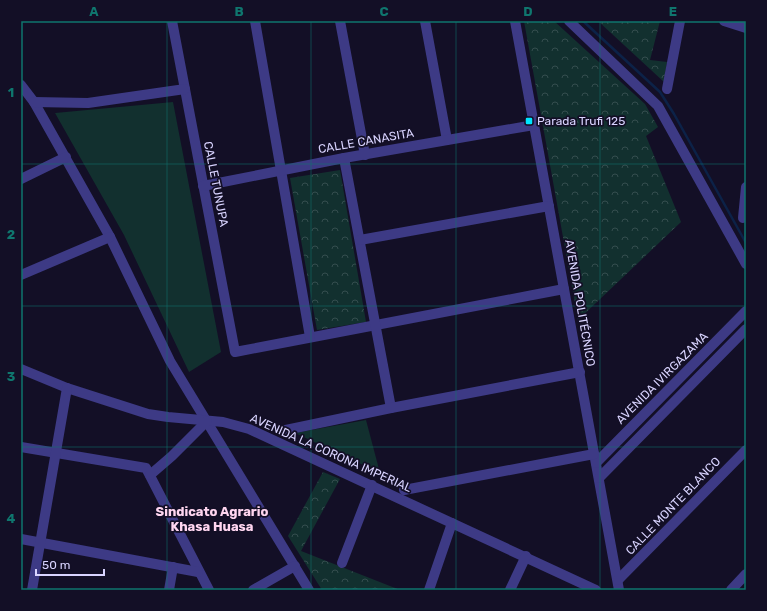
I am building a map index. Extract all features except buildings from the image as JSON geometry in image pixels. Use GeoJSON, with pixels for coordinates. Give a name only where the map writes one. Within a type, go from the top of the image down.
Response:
{"type":"FeatureCollection","features":[{"type":"Feature","properties":{"kind":"street","name":"CALLE TUNUPA"},"geometry":{"type":"LineString","coordinates":[[172,21],[235,352],[310,336]]}},
{"type":"Feature","properties":{"kind":"street"},"geometry":{"type":"LineString","coordinates":[[255,21],[310,336],[564,289]]}},
{"type":"Feature","properties":{"kind":"street"},"geometry":{"type":"LineString","coordinates":[[340,21],[364,155]]}},
{"type":"Feature","properties":{"kind":"street"},"geometry":{"type":"LineString","coordinates":[[425,21],[447,140]]}},
{"type":"Feature","properties":{"kind":"street","name":"AVENIDA POLITÉCNICO"},"geometry":{"type":"LineString","coordinates":[[515,21],[618,585]]}},
{"type":"Feature","properties":{"kind":"street"},"geometry":{"type":"LineString","coordinates":[[569,21],[658,106],[746,264]]}},
{"type":"Feature","properties":{"kind":"street"},"geometry":{"type":"LineString","coordinates":[[667,89],[680,21]]}},
{"type":"Feature","properties":{"kind":"street"},"geometry":{"type":"LineString","coordinates":[[724,21],[741,25]]}},
{"type":"Feature","properties":{"kind":"street"},"geometry":{"type":"LineString","coordinates":[[21,85],[66,157],[110,237],[170,361],[309,590]]}},
{"type":"Feature","properties":{"kind":"street"},"geometry":{"type":"LineString","coordinates":[[28,98],[88,103],[185,88]]}},
{"type":"Feature","properties":{"kind":"street","name":"CALLE CANASITA"},"geometry":{"type":"LineString","coordinates":[[203,186],[344,158],[534,125]]}},
{"type":"Feature","properties":{"kind":"street"},"geometry":{"type":"LineString","coordinates":[[21,179],[66,157]]}},
{"type":"Feature","properties":{"kind":"street"},"geometry":{"type":"LineString","coordinates":[[344,158],[391,408]]}},
{"type":"Feature","properties":{"kind":"street"},"geometry":{"type":"LineString","coordinates":[[743,218],[746,187]]}},
{"type":"Feature","properties":{"kind":"street"},"geometry":{"type":"LineString","coordinates":[[360,240],[549,206]]}},
{"type":"Feature","properties":{"kind":"street"},"geometry":{"type":"LineString","coordinates":[[21,275],[110,237]]}},
{"type":"Feature","properties":{"kind":"street","name":"AVENIDA IVIRGAZAMA"},"geometry":{"type":"LineString","coordinates":[[595,458],[746,311]]}},
{"type":"Feature","properties":{"kind":"street","name":"AVENIDA IVIRGAZAMA"},"geometry":{"type":"LineString","coordinates":[[599,478],[746,329]]}},
{"type":"Feature","properties":{"kind":"street","name":"AVENIDA LA CORONA IMPERIAL"},"geometry":{"type":"LineString","coordinates":[[21,368],[67,388],[148,414],[223,422],[249,429],[526,556],[596,590]]}},
{"type":"Feature","properties":{"kind":"street"},"geometry":{"type":"LineString","coordinates":[[281,431],[391,408],[580,372]]}},
{"type":"Feature","properties":{"kind":"street"},"geometry":{"type":"LineString","coordinates":[[32,590],[67,388]]}},
{"type":"Feature","properties":{"kind":"street"},"geometry":{"type":"LineString","coordinates":[[150,475],[172,456],[207,421]]}},
{"type":"Feature","properties":{"kind":"street"},"geometry":{"type":"LineString","coordinates":[[21,447],[146,468],[198,572],[209,590]]}},
{"type":"Feature","properties":{"kind":"street","name":"CALLE MONTE BLANCO"},"geometry":{"type":"LineString","coordinates":[[618,585],[746,450]]}},
{"type":"Feature","properties":{"kind":"street"},"geometry":{"type":"LineString","coordinates":[[404,490],[595,458]]}},
{"type":"Feature","properties":{"kind":"street"},"geometry":{"type":"LineString","coordinates":[[342,562],[372,485]]}},
{"type":"Feature","properties":{"kind":"street"},"geometry":{"type":"LineString","coordinates":[[429,590],[452,523]]}},
{"type":"Feature","properties":{"kind":"street"},"geometry":{"type":"LineString","coordinates":[[21,539],[198,572]]}},
{"type":"Feature","properties":{"kind":"street"},"geometry":{"type":"LineString","coordinates":[[510,590],[526,556]]}},
{"type":"Feature","properties":{"kind":"street"},"geometry":{"type":"LineString","coordinates":[[253,590],[295,566]]}},
{"type":"Feature","properties":{"kind":"street"},"geometry":{"type":"LineString","coordinates":[[169,590],[173,567]]}},
{"type":"Feature","properties":{"kind":"street"},"geometry":{"type":"LineString","coordinates":[[731,590],[746,574]]}},
{"type":"Feature","properties":{"kind":"green space"},"geometry":{"type":"Polygon","coordinates":[[[524,21],[554,21],[645,104],[658,127],[646,136],[681,222],[578,320],[524,21]]]}},
{"type":"Feature","properties":{"kind":"green space"},"geometry":{"type":"Polygon","coordinates":[[[598,21],[660,21],[650,60],[667,62],[664,82],[598,21]]]}},
{"type":"Feature","properties":{"kind":"green space"},"geometry":{"type":"Polygon","coordinates":[[[173,102],[221,352],[189,372],[124,235],[55,113],[173,102]]]}},
{"type":"Feature","properties":{"kind":"green space"},"geometry":{"type":"Polygon","coordinates":[[[340,170],[366,322],[317,330],[290,178],[340,170]]]}},
{"type":"Feature","properties":{"kind":"green space"},"geometry":{"type":"Polygon","coordinates":[[[366,420],[380,473],[295,433],[366,420]]]}},
{"type":"Feature","properties":{"kind":"green space"},"geometry":{"type":"Polygon","coordinates":[[[323,472],[340,479],[301,551],[400,590],[322,590],[288,536],[323,472]]]}},
{"type":"Feature","properties":{"kind":"waterway"},"geometry":{"type":"LineString","coordinates":[[583,21],[660,92],[674,114],[746,243]]}},
{"type":"Feature","properties":{"kind":"place","name":"Parada Trufi 125"},"geometry":{"type":"Point","coordinates":[529,121]}},
{"type":"Feature","properties":{"kind":"district","name":"Sindicato Agrario Khasa Huasa"},"geometry":{"type":"Point","coordinates":[212,518]}}]}
